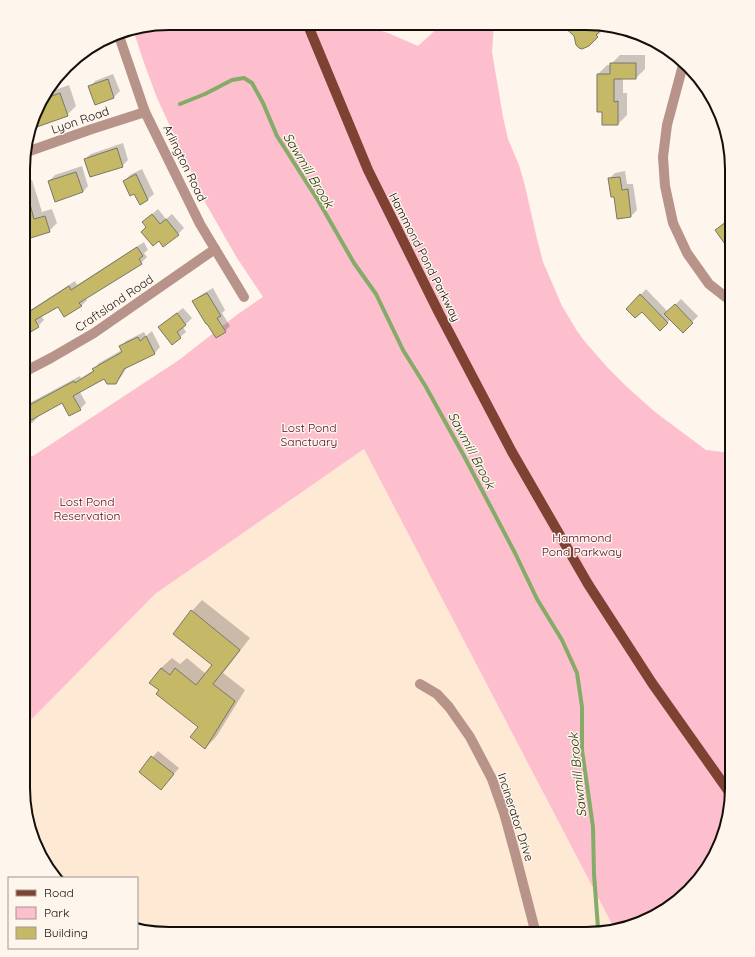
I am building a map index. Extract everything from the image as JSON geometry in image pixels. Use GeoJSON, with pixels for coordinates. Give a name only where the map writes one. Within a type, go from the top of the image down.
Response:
{"type":"FeatureCollection","features":[{"type":"Feature","properties":{"kind":"main road","name":"Hammond Pond Parkway"},"geometry":{"type":"LineString","coordinates":[[310,30],[368,170],[439,313],[512,452],[588,584],[652,683],[725,786]]}},
{"type":"Feature","properties":{"kind":"street","name":"Arlington Road"},"geometry":{"type":"LineString","coordinates":[[120,40],[145,112],[200,224],[244,297]]}},
{"type":"Feature","properties":{"kind":"street"},"geometry":{"type":"LineString","coordinates":[[682,69],[667,125],[664,157],[665,186],[673,223],[687,252],[709,284],[725,297]]}},
{"type":"Feature","properties":{"kind":"street","name":"Lyon Road"},"geometry":{"type":"LineString","coordinates":[[31,150],[145,112]]}},
{"type":"Feature","properties":{"kind":"street","name":"Craftsland Road"},"geometry":{"type":"LineString","coordinates":[[30,369],[94,333],[214,249]]}},
{"type":"Feature","properties":{"kind":"street","name":"Incinerator Drive"},"geometry":{"type":"LineString","coordinates":[[420,684],[437,694],[449,707],[470,737],[492,779],[512,840],[534,927]]}},
{"type":"Feature","properties":{"kind":"shaded area"},"geometry":{"type":"Polygon","coordinates":[[[364,449],[612,924],[595,927],[160,927],[138,923],[138,877],[63,877],[49,858],[41,841],[31,806],[30,721],[155,594],[364,449]]]}},
{"type":"Feature","properties":{"kind":"green space","name":"Hammond Pond Parkway"},"geometry":{"type":"Polygon","coordinates":[[[160,30],[378,30],[418,46],[435,30],[494,30],[492,52],[508,139],[519,165],[525,186],[543,262],[562,306],[586,343],[627,387],[655,412],[706,450],[725,453],[725,797],[718,833],[702,865],[684,886],[671,898],[656,908],[631,920],[612,924],[364,449],[155,594],[30,721],[30,456],[33,456],[179,360],[238,314],[263,297],[237,258],[206,204],[157,98],[135,35],[160,30]]]}},
{"type":"Feature","properties":{"kind":"building"},"geometry":{"type":"Polygon","coordinates":[[[568,30],[600,31],[596,35],[598,37],[589,46],[582,49],[576,45],[574,36],[568,30]]]}},
{"type":"Feature","properties":{"kind":"building"},"geometry":{"type":"Polygon","coordinates":[[[610,63],[636,63],[636,79],[614,79],[614,102],[618,101],[618,125],[602,125],[602,112],[597,112],[597,74],[610,74],[610,63]]]}},
{"type":"Feature","properties":{"kind":"building"},"geometry":{"type":"Polygon","coordinates":[[[108,79],[114,98],[95,105],[88,86],[108,79]]]}},
{"type":"Feature","properties":{"kind":"building"},"geometry":{"type":"Polygon","coordinates":[[[60,93],[68,116],[36,127],[37,124],[51,96],[60,93]]]}},
{"type":"Feature","properties":{"kind":"building"},"geometry":{"type":"Polygon","coordinates":[[[117,148],[123,167],[90,177],[84,159],[117,148]]]}},
{"type":"Feature","properties":{"kind":"building"},"geometry":{"type":"Polygon","coordinates":[[[76,172],[83,192],[55,202],[48,181],[76,172]]]}},
{"type":"Feature","properties":{"kind":"building"},"geometry":{"type":"Polygon","coordinates":[[[136,174],[148,200],[140,205],[134,194],[130,196],[123,181],[136,174]]]}},
{"type":"Feature","properties":{"kind":"building"},"geometry":{"type":"Polygon","coordinates":[[[620,177],[622,190],[628,189],[631,217],[617,219],[614,197],[611,197],[608,178],[620,177]]]}},
{"type":"Feature","properties":{"kind":"building"},"geometry":{"type":"Polygon","coordinates":[[[30,204],[34,219],[45,216],[50,232],[30,238],[30,204]]]}},
{"type":"Feature","properties":{"kind":"building"},"geometry":{"type":"Polygon","coordinates":[[[152,214],[160,224],[166,219],[179,235],[163,247],[159,241],[153,246],[141,232],[146,227],[142,222],[152,214]]]}},
{"type":"Feature","properties":{"kind":"building"},"geometry":{"type":"Polygon","coordinates":[[[725,223],[725,244],[715,230],[725,223]]]}},
{"type":"Feature","properties":{"kind":"building"},"geometry":{"type":"Polygon","coordinates":[[[137,247],[143,256],[139,259],[142,264],[79,303],[82,306],[64,317],[58,307],[35,320],[39,327],[30,332],[30,311],[69,286],[71,290],[137,247]]]}},
{"type":"Feature","properties":{"kind":"building"},"geometry":{"type":"Polygon","coordinates":[[[207,293],[221,316],[217,318],[226,332],[216,338],[192,301],[207,293]]]}},
{"type":"Feature","properties":{"kind":"building"},"geometry":{"type":"Polygon","coordinates":[[[640,294],[668,323],[660,331],[642,312],[635,318],[626,309],[640,294]]]}},
{"type":"Feature","properties":{"kind":"building"},"geometry":{"type":"Polygon","coordinates":[[[675,304],[693,323],[683,333],[664,314],[675,304]]]}},
{"type":"Feature","properties":{"kind":"building"},"geometry":{"type":"Polygon","coordinates":[[[177,313],[186,325],[177,332],[181,338],[172,345],[158,327],[177,313]]]}},
{"type":"Feature","properties":{"kind":"building"},"geometry":{"type":"Polygon","coordinates":[[[146,336],[155,354],[124,369],[116,384],[107,384],[104,379],[73,396],[81,410],[69,416],[62,403],[30,421],[30,405],[74,381],[75,383],[94,371],[92,369],[122,352],[119,346],[138,337],[140,341],[146,336]]]}},
{"type":"Feature","properties":{"kind":"building"},"geometry":{"type":"Polygon","coordinates":[[[191,610],[240,650],[213,684],[235,701],[205,749],[190,737],[198,727],[156,694],[159,690],[149,683],[161,668],[170,675],[175,668],[196,685],[212,665],[173,634],[191,610]]]}},
{"type":"Feature","properties":{"kind":"building"},"geometry":{"type":"Polygon","coordinates":[[[151,756],[174,774],[161,790],[139,772],[151,756]]]}},
{"type":"Feature","properties":{"kind":"waterway","name":"Sawmill Brook"},"geometry":{"type":"LineString","coordinates":[[180,104],[205,94],[232,80],[244,78],[252,83],[263,103],[277,136],[319,202],[354,263],[376,294],[403,350],[426,387],[464,456],[515,553],[537,599],[562,640],[577,673],[582,707],[582,750],[593,827],[594,874],[598,927]]}},
{"type":"Feature","properties":{"kind":"park label","name":"Lost Pond Sanctuary"},"geometry":{"type":"Point","coordinates":[309,434]}},
{"type":"Feature","properties":{"kind":"park label","name":"Lost Pond Reservation"},"geometry":{"type":"Point","coordinates":[87,508]}}]}
